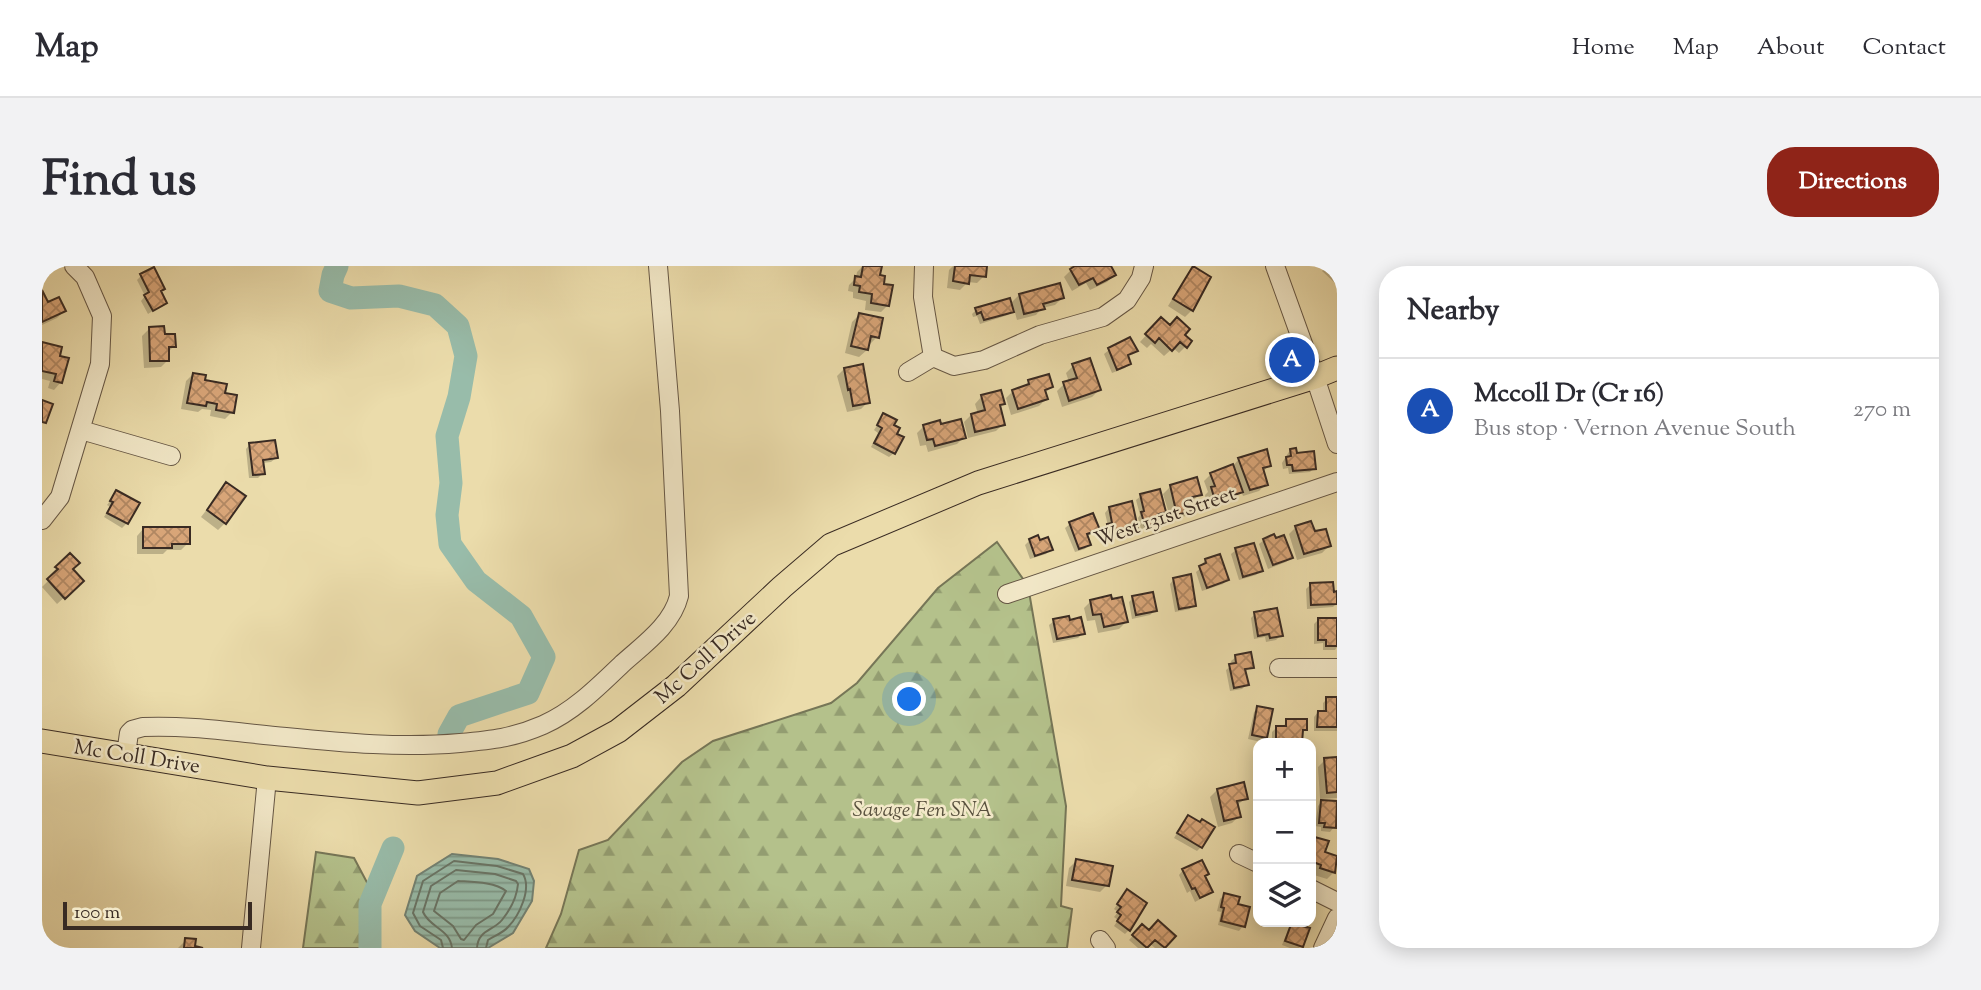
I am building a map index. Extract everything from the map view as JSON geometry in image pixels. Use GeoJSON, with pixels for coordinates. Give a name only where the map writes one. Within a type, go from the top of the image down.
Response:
{"type":"FeatureCollection","features":[{"type":"Feature","properties":{"kind":"main road","name":"Mc Coll Drive"},"geometry":{"type":"LineString","coordinates":[[42,741],[267,778],[418,793],[497,783],[572,756],[618,731],[676,686],[831,545],[978,483],[1337,368]]}},
{"type":"Feature","properties":{"kind":"street"},"geometry":{"type":"LineString","coordinates":[[42,520],[60,497],[100,364],[102,316],[85,277],[75,266]]}},
{"type":"Feature","properties":{"kind":"street"},"geometry":{"type":"LineString","coordinates":[[125,754],[129,733],[144,727],[365,743],[436,745],[499,740],[546,724],[594,692],[657,633],[676,608],[679,596],[670,411],[658,266]]}},
{"type":"Feature","properties":{"kind":"street"},"geometry":{"type":"LineString","coordinates":[[924,266],[923,297],[933,357]]}},
{"type":"Feature","properties":{"kind":"street"},"geometry":{"type":"LineString","coordinates":[[933,357],[954,366],[984,359],[1040,335],[1103,317],[1128,299],[1141,278],[1144,266]]}},
{"type":"Feature","properties":{"kind":"street"},"geometry":{"type":"LineString","coordinates":[[1275,266],[1337,444]]}},
{"type":"Feature","properties":{"kind":"street"},"geometry":{"type":"LineString","coordinates":[[908,372],[933,357]]}},
{"type":"Feature","properties":{"kind":"street"},"geometry":{"type":"LineString","coordinates":[[81,430],[172,456]]}},
{"type":"Feature","properties":{"kind":"street","name":"West 131st Street"},"geometry":{"type":"LineString","coordinates":[[1007,594],[1337,482]]}},
{"type":"Feature","properties":{"kind":"street"},"geometry":{"type":"LineString","coordinates":[[1279,668],[1337,668]]}},
{"type":"Feature","properties":{"kind":"street"},"geometry":{"type":"LineString","coordinates":[[251,948],[267,778]]}},
{"type":"Feature","properties":{"kind":"street"},"geometry":{"type":"LineString","coordinates":[[1240,854],[1253,860]]}},
{"type":"Feature","properties":{"kind":"street"},"geometry":{"type":"LineString","coordinates":[[1316,892],[1337,902]]}},
{"type":"Feature","properties":{"kind":"street"},"geometry":{"type":"LineString","coordinates":[[1323,948],[1337,918]]}},
{"type":"Feature","properties":{"kind":"green space","name":"Savage Fen SNA"},"geometry":{"type":"Polygon","coordinates":[[[997,542],[1028,586],[1066,806],[1061,906],[1072,909],[1067,948],[546,948],[561,914],[579,850],[608,840],[682,762],[713,741],[831,703],[857,683],[938,588],[997,542]]]}},
{"type":"Feature","properties":{"kind":"green space"},"geometry":{"type":"Polygon","coordinates":[[[316,852],[354,858],[379,905],[366,920],[374,948],[303,948],[316,852]]]}},
{"type":"Feature","properties":{"kind":"water"},"geometry":{"type":"Polygon","coordinates":[[[452,854],[498,859],[529,869],[534,881],[532,901],[513,933],[488,948],[440,948],[415,931],[405,915],[417,876],[452,854]]]}},
{"type":"Feature","properties":{"kind":"building"},"geometry":{"type":"Polygon","coordinates":[[[863,266],[882,266],[880,275],[885,276],[884,284],[893,285],[889,306],[871,303],[872,294],[859,292],[860,286],[854,285],[855,276],[861,277],[863,266]]]}},
{"type":"Feature","properties":{"kind":"building"},"geometry":{"type":"Polygon","coordinates":[[[955,266],[987,266],[986,277],[970,275],[969,284],[953,281],[955,266]]]}},
{"type":"Feature","properties":{"kind":"building"},"geometry":{"type":"Polygon","coordinates":[[[1075,266],[1111,266],[1116,275],[1097,285],[1093,278],[1079,285],[1070,269],[1075,266]]]}},
{"type":"Feature","properties":{"kind":"building"},"geometry":{"type":"Polygon","coordinates":[[[1193,266],[1211,277],[1193,311],[1173,299],[1193,266]]]}},
{"type":"Feature","properties":{"kind":"building"},"geometry":{"type":"Polygon","coordinates":[[[154,267],[165,289],[161,291],[167,303],[153,311],[144,295],[149,292],[140,274],[154,267]]]}},
{"type":"Feature","properties":{"kind":"building"},"geometry":{"type":"Polygon","coordinates":[[[1060,283],[1064,298],[1043,304],[1045,309],[1024,314],[1019,294],[1060,283]]]}},
{"type":"Feature","properties":{"kind":"building"},"geometry":{"type":"Polygon","coordinates":[[[42,290],[48,302],[59,297],[66,311],[42,322],[42,290]]]}},
{"type":"Feature","properties":{"kind":"building"},"geometry":{"type":"Polygon","coordinates":[[[1010,298],[1014,312],[984,320],[981,312],[977,314],[975,308],[1010,298]]]}},
{"type":"Feature","properties":{"kind":"building"},"geometry":{"type":"Polygon","coordinates":[[[859,313],[883,318],[879,338],[871,336],[868,350],[851,346],[859,313]]]}},
{"type":"Feature","properties":{"kind":"building"},"geometry":{"type":"Polygon","coordinates":[[[1161,317],[1170,325],[1177,317],[1190,329],[1185,335],[1192,341],[1187,348],[1180,342],[1172,351],[1159,338],[1155,343],[1145,334],[1161,317]]]}},
{"type":"Feature","properties":{"kind":"building"},"geometry":{"type":"Polygon","coordinates":[[[164,326],[165,334],[175,334],[176,347],[169,347],[169,361],[150,361],[149,327],[164,326]]]}},
{"type":"Feature","properties":{"kind":"building"},"geometry":{"type":"Polygon","coordinates":[[[1130,337],[1138,351],[1128,355],[1131,364],[1117,370],[1108,348],[1130,337]]]}},
{"type":"Feature","properties":{"kind":"building"},"geometry":{"type":"Polygon","coordinates":[[[42,342],[62,347],[60,356],[69,358],[62,383],[54,381],[56,374],[42,371],[42,342]]]}},
{"type":"Feature","properties":{"kind":"building"},"geometry":{"type":"Polygon","coordinates":[[[1090,358],[1101,390],[1069,401],[1063,382],[1077,378],[1072,364],[1090,358]]]}},
{"type":"Feature","properties":{"kind":"building"},"geometry":{"type":"Polygon","coordinates":[[[863,364],[870,403],[853,406],[844,368],[863,364]]]}},
{"type":"Feature","properties":{"kind":"building"},"geometry":{"type":"Polygon","coordinates":[[[193,373],[206,375],[205,380],[227,384],[225,393],[237,395],[234,413],[216,410],[217,404],[207,402],[206,406],[187,403],[193,373]]]}},
{"type":"Feature","properties":{"kind":"building"},"geometry":{"type":"Polygon","coordinates":[[[1049,374],[1053,387],[1045,390],[1048,399],[1018,409],[1012,390],[1029,384],[1028,380],[1049,374]]]}},
{"type":"Feature","properties":{"kind":"building"},"geometry":{"type":"Polygon","coordinates":[[[1001,390],[1005,404],[1000,405],[1005,425],[975,432],[971,414],[985,410],[981,395],[1001,390]]]}},
{"type":"Feature","properties":{"kind":"building"},"geometry":{"type":"Polygon","coordinates":[[[42,400],[53,404],[46,423],[42,422],[42,400]]]}},
{"type":"Feature","properties":{"kind":"building"},"geometry":{"type":"Polygon","coordinates":[[[883,413],[897,420],[894,425],[900,428],[897,434],[904,437],[895,454],[874,443],[882,428],[877,425],[883,413]]]}},
{"type":"Feature","properties":{"kind":"building"},"geometry":{"type":"Polygon","coordinates":[[[961,419],[966,438],[935,446],[933,439],[927,440],[923,425],[940,420],[941,424],[961,419]]]}},
{"type":"Feature","properties":{"kind":"building"},"geometry":{"type":"Polygon","coordinates":[[[275,440],[278,458],[263,460],[265,474],[253,475],[249,443],[275,440]]]}},
{"type":"Feature","properties":{"kind":"building"},"geometry":{"type":"Polygon","coordinates":[[[1296,448],[1297,453],[1314,451],[1316,469],[1293,471],[1292,465],[1287,465],[1286,457],[1291,456],[1290,449],[1296,448]]]}},
{"type":"Feature","properties":{"kind":"building"},"geometry":{"type":"Polygon","coordinates":[[[1267,449],[1271,466],[1263,468],[1268,485],[1250,490],[1238,458],[1267,449]]]}},
{"type":"Feature","properties":{"kind":"building"},"geometry":{"type":"Polygon","coordinates":[[[1233,464],[1243,492],[1228,497],[1226,493],[1214,497],[1211,487],[1215,486],[1210,473],[1233,464]]]}},
{"type":"Feature","properties":{"kind":"building"},"geometry":{"type":"Polygon","coordinates":[[[1197,477],[1202,495],[1192,497],[1195,510],[1177,515],[1170,485],[1197,477]]]}},
{"type":"Feature","properties":{"kind":"building"},"geometry":{"type":"Polygon","coordinates":[[[226,482],[246,496],[226,524],[207,510],[226,482]]]}},
{"type":"Feature","properties":{"kind":"building"},"geometry":{"type":"Polygon","coordinates":[[[1160,489],[1166,512],[1159,514],[1162,522],[1145,526],[1140,494],[1160,489]]]}},
{"type":"Feature","properties":{"kind":"building"},"geometry":{"type":"Polygon","coordinates":[[[116,490],[140,503],[128,524],[107,513],[116,490]]]}},
{"type":"Feature","properties":{"kind":"building"},"geometry":{"type":"Polygon","coordinates":[[[1132,501],[1138,529],[1123,533],[1123,529],[1109,532],[1107,524],[1112,523],[1109,507],[1132,501]]]}},
{"type":"Feature","properties":{"kind":"building"},"geometry":{"type":"Polygon","coordinates":[[[1093,513],[1100,530],[1087,534],[1091,545],[1079,549],[1069,522],[1093,513]]]}},
{"type":"Feature","properties":{"kind":"building"},"geometry":{"type":"Polygon","coordinates":[[[1311,521],[1315,531],[1326,529],[1331,546],[1304,554],[1295,526],[1311,521]]]}},
{"type":"Feature","properties":{"kind":"building"},"geometry":{"type":"Polygon","coordinates":[[[143,527],[190,527],[190,544],[172,544],[172,548],[143,548],[143,527]]]}},
{"type":"Feature","properties":{"kind":"building"},"geometry":{"type":"Polygon","coordinates":[[[1274,534],[1276,538],[1284,535],[1293,558],[1273,565],[1263,539],[1274,534]]]}},
{"type":"Feature","properties":{"kind":"building"},"geometry":{"type":"Polygon","coordinates":[[[1038,535],[1040,540],[1048,537],[1053,550],[1035,556],[1029,539],[1038,535]]]}},
{"type":"Feature","properties":{"kind":"building"},"geometry":{"type":"Polygon","coordinates":[[[1254,543],[1263,571],[1243,577],[1235,548],[1254,543]]]}},
{"type":"Feature","properties":{"kind":"building"},"geometry":{"type":"Polygon","coordinates":[[[70,553],[80,563],[73,569],[84,581],[65,599],[47,579],[70,553]]]}},
{"type":"Feature","properties":{"kind":"building"},"geometry":{"type":"Polygon","coordinates":[[[1220,554],[1229,580],[1207,588],[1199,566],[1206,563],[1205,559],[1220,554]]]}},
{"type":"Feature","properties":{"kind":"building"},"geometry":{"type":"Polygon","coordinates":[[[1191,574],[1196,606],[1179,609],[1173,578],[1191,574]]]}},
{"type":"Feature","properties":{"kind":"building"},"geometry":{"type":"Polygon","coordinates":[[[1333,582],[1334,592],[1337,591],[1337,604],[1311,605],[1310,583],[1333,582]]]}},
{"type":"Feature","properties":{"kind":"building"},"geometry":{"type":"Polygon","coordinates":[[[1153,592],[1157,611],[1136,615],[1132,596],[1153,592]]]}},
{"type":"Feature","properties":{"kind":"building"},"geometry":{"type":"Polygon","coordinates":[[[1111,595],[1112,599],[1122,597],[1128,622],[1104,627],[1101,614],[1093,615],[1090,600],[1111,595]]]}},
{"type":"Feature","properties":{"kind":"building"},"geometry":{"type":"Polygon","coordinates":[[[1277,608],[1283,636],[1258,636],[1254,612],[1277,608]]]}},
{"type":"Feature","properties":{"kind":"building"},"geometry":{"type":"Polygon","coordinates":[[[1069,616],[1070,620],[1081,617],[1085,634],[1057,639],[1053,619],[1069,616]]]}},
{"type":"Feature","properties":{"kind":"building"},"geometry":{"type":"Polygon","coordinates":[[[1318,618],[1337,618],[1337,646],[1326,646],[1326,640],[1318,640],[1318,618]]]}},
{"type":"Feature","properties":{"kind":"building"},"geometry":{"type":"Polygon","coordinates":[[[1251,652],[1254,668],[1245,669],[1249,685],[1234,688],[1229,664],[1236,663],[1235,655],[1251,652]]]}},
{"type":"Feature","properties":{"kind":"building"},"geometry":{"type":"Polygon","coordinates":[[[1326,697],[1337,697],[1337,727],[1317,727],[1318,711],[1326,711],[1326,697]]]}},
{"type":"Feature","properties":{"kind":"building"},"geometry":{"type":"Polygon","coordinates":[[[1257,706],[1273,709],[1267,738],[1252,735],[1257,706]]]}},
{"type":"Feature","properties":{"kind":"building"},"geometry":{"type":"Polygon","coordinates":[[[1286,719],[1307,719],[1307,730],[1303,730],[1302,738],[1276,738],[1276,726],[1286,726],[1286,719]]]}},
{"type":"Feature","properties":{"kind":"building"},"geometry":{"type":"Polygon","coordinates":[[[1337,757],[1337,792],[1327,793],[1324,758],[1337,757]]]}},
{"type":"Feature","properties":{"kind":"building"},"geometry":{"type":"Polygon","coordinates":[[[1244,782],[1248,799],[1237,801],[1241,817],[1224,821],[1217,789],[1244,782]]]}},
{"type":"Feature","properties":{"kind":"building"},"geometry":{"type":"Polygon","coordinates":[[[1321,800],[1337,801],[1336,828],[1324,827],[1325,823],[1319,823],[1321,800]]]}},
{"type":"Feature","properties":{"kind":"building"},"geometry":{"type":"Polygon","coordinates":[[[1188,815],[1215,827],[1202,848],[1177,833],[1188,815]]]}},
{"type":"Feature","properties":{"kind":"building"},"geometry":{"type":"Polygon","coordinates":[[[1316,837],[1329,841],[1325,852],[1337,856],[1335,873],[1320,868],[1321,865],[1316,863],[1316,837]]]}},
{"type":"Feature","properties":{"kind":"building"},"geometry":{"type":"Polygon","coordinates":[[[1076,859],[1113,866],[1109,886],[1072,880],[1076,859]]]}},
{"type":"Feature","properties":{"kind":"building"},"geometry":{"type":"Polygon","coordinates":[[[1202,860],[1209,874],[1205,876],[1213,892],[1200,898],[1182,869],[1202,860]]]}},
{"type":"Feature","properties":{"kind":"building"},"geometry":{"type":"Polygon","coordinates":[[[1127,889],[1147,903],[1130,931],[1117,921],[1121,915],[1117,912],[1121,907],[1117,904],[1127,889]]]}},
{"type":"Feature","properties":{"kind":"building"},"geometry":{"type":"Polygon","coordinates":[[[1224,893],[1240,897],[1238,904],[1250,907],[1245,927],[1221,921],[1224,893]]]}},
{"type":"Feature","properties":{"kind":"building"},"geometry":{"type":"Polygon","coordinates":[[[1158,920],[1176,936],[1165,948],[1155,940],[1147,948],[1132,935],[1142,924],[1149,930],[1158,920]]]}},
{"type":"Feature","properties":{"kind":"building"},"geometry":{"type":"Polygon","coordinates":[[[1290,927],[1310,928],[1303,947],[1285,941],[1290,927]]]}},
{"type":"Feature","properties":{"kind":"building"},"geometry":{"type":"Polygon","coordinates":[[[185,938],[196,939],[195,946],[203,948],[184,948],[185,938]]]}},
{"type":"Feature","properties":{"kind":"waterway"},"geometry":{"type":"LineString","coordinates":[[337,266],[330,291],[351,298],[399,296],[435,305],[458,326],[466,356],[459,397],[447,436],[451,483],[447,515],[450,544],[476,581],[521,616],[544,657],[528,693],[459,716],[449,734]]}},
{"type":"Feature","properties":{"kind":"waterway"},"geometry":{"type":"LineString","coordinates":[[370,948],[370,904],[393,848]]}},
{"type":"Feature","properties":{"kind":"place","name":"Mccoll Dr (Cr 16)"},"geometry":{"type":"Point","coordinates":[1292,360]}}]}
